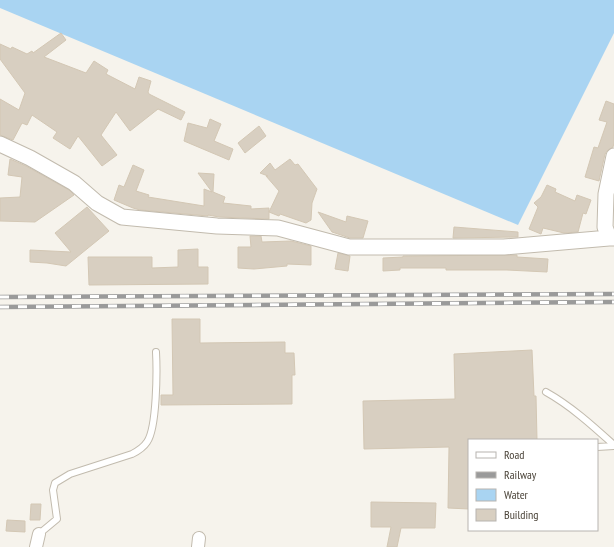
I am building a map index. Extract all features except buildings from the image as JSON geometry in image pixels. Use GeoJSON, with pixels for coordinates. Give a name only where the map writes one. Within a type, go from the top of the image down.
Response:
{"type":"FeatureCollection","features":[{"type":"Feature","properties":{"kind":"street"},"geometry":{"type":"LineString","coordinates":[[0,144],[30,158],[74,183],[97,203],[122,217],[217,226],[278,228],[349,247],[504,247],[611,238],[605,227],[606,194],[614,156]]}},
{"type":"Feature","properties":{"kind":"street"},"geometry":{"type":"LineString","coordinates":[[36,547],[39,534]]}},
{"type":"Feature","properties":{"kind":"lane"},"geometry":{"type":"LineString","coordinates":[[39,534],[57,519],[53,490],[56,483],[70,474],[132,454],[141,449],[148,442],[152,429],[155,406],[156,352]]}},
{"type":"Feature","properties":{"kind":"lane"},"geometry":{"type":"LineString","coordinates":[[546,392],[561,400],[591,424],[614,446]]}},
{"type":"Feature","properties":{"kind":"lane"},"geometry":{"type":"LineString","coordinates":[[598,447],[614,446]]}},
{"type":"Feature","properties":{"kind":"water"},"geometry":{"type":"Polygon","coordinates":[[[0,0],[614,0],[614,33],[518,225],[0,8],[0,0]]]}},
{"type":"Feature","properties":{"kind":"railway"},"geometry":{"type":"LineString","coordinates":[[0,297],[614,294]]}},
{"type":"Feature","properties":{"kind":"railway"},"geometry":{"type":"LineString","coordinates":[[0,307],[614,302]]}}]}
